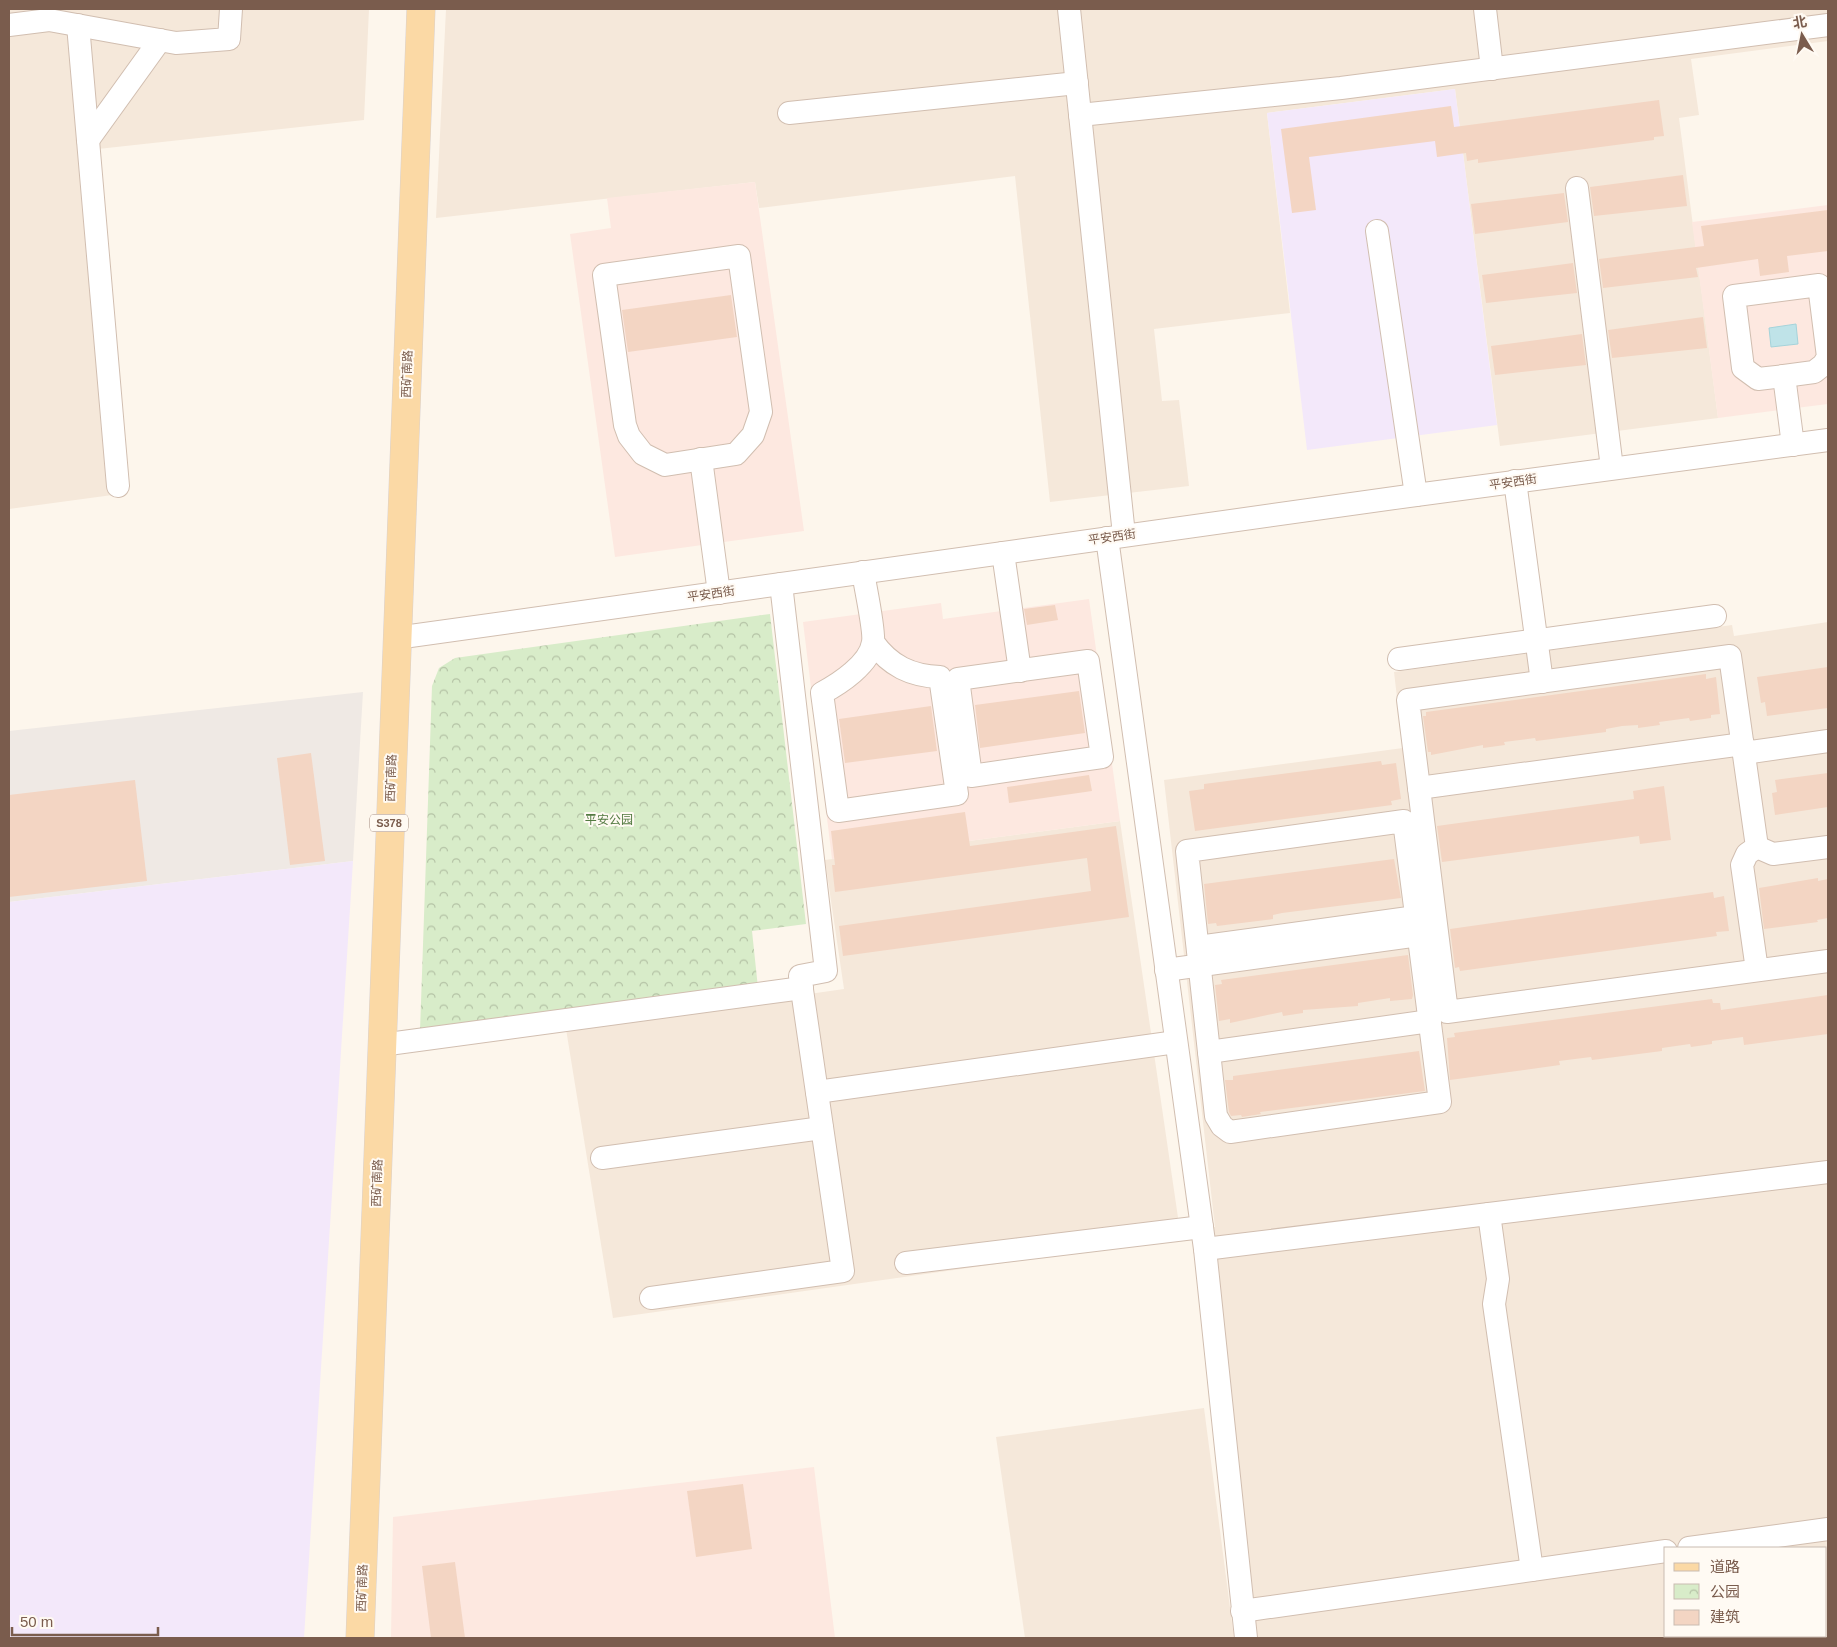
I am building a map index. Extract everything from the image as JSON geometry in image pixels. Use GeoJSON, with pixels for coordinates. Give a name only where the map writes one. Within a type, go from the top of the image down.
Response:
{"type":"FeatureCollection","features":[{"type":"Feature","properties":{"kind":"main road","name":"西矿南路"},"geometry":{"type":"LineString","coordinates":[[360,1638],[420,9]]}},
{"type":"Feature","properties":{"kind":"street"},"geometry":{"type":"LineString","coordinates":[[9,26],[49,20],[176,43],[229,39],[231,9]]}},
{"type":"Feature","properties":{"kind":"street"},"geometry":{"type":"LineString","coordinates":[[1069,9],[1080,115],[1116,537],[1166,970],[1203,1238],[1246,1638]]}},
{"type":"Feature","properties":{"kind":"street"},"geometry":{"type":"LineString","coordinates":[[1485,9],[1492,69]]}},
{"type":"Feature","properties":{"kind":"street"},"geometry":{"type":"LineString","coordinates":[[78,25],[118,486]]}},
{"type":"Feature","properties":{"kind":"street"},"geometry":{"type":"LineString","coordinates":[[1080,115],[1341,88],[1828,26]]}},
{"type":"Feature","properties":{"kind":"street"},"geometry":{"type":"LineString","coordinates":[[88,140],[160,40]]}},
{"type":"Feature","properties":{"kind":"street"},"geometry":{"type":"LineString","coordinates":[[789,113],[1077,83]]}},
{"type":"Feature","properties":{"kind":"street"},"geometry":{"type":"LineString","coordinates":[[1577,188],[1612,468]]}},
{"type":"Feature","properties":{"kind":"street"},"geometry":{"type":"LineString","coordinates":[[1377,231],[1416,495]]}},
{"type":"Feature","properties":{"kind":"street"},"geometry":{"type":"LineString","coordinates":[[739,256],[761,412],[753,435],[736,454],[701,459],[665,465],[643,454],[629,436],[625,425],[604,275],[739,256]]}},
{"type":"Feature","properties":{"kind":"street"},"geometry":{"type":"LineString","coordinates":[[1819,285],[1828,357],[1823,365],[1814,372],[1784,376],[1758,379],[1743,368],[1734,296],[1819,285]]}},
{"type":"Feature","properties":{"kind":"street"},"geometry":{"type":"LineString","coordinates":[[1784,376],[1793,444]]}},
{"type":"Feature","properties":{"kind":"street","name":"平安西街"},"geometry":{"type":"LineString","coordinates":[[396,638],[1003,552],[1828,440]]}},
{"type":"Feature","properties":{"kind":"street"},"geometry":{"type":"LineString","coordinates":[[701,459],[719,592]]}},
{"type":"Feature","properties":{"kind":"street"},"geometry":{"type":"LineString","coordinates":[[1514,482],[1542,682]]}},
{"type":"Feature","properties":{"kind":"street"},"geometry":{"type":"LineString","coordinates":[[1003,552],[1020,670]]}},
{"type":"Feature","properties":{"kind":"street"},"geometry":{"type":"LineString","coordinates":[[863,572],[873,642],[886,658],[904,670],[916,674],[940,677],[957,794],[838,811],[822,693],[847,678],[866,656],[873,642]]}},
{"type":"Feature","properties":{"kind":"street"},"geometry":{"type":"LineString","coordinates":[[651,1298],[843,1271],[800,976],[826,971],[781,584]]}},
{"type":"Feature","properties":{"kind":"street"},"geometry":{"type":"LineString","coordinates":[[1399,659],[1715,616]]}},
{"type":"Feature","properties":{"kind":"street"},"geometry":{"type":"LineString","coordinates":[[1757,848],[1730,656],[1408,700],[1447,1012],[1828,960]]}},
{"type":"Feature","properties":{"kind":"street"},"geometry":{"type":"LineString","coordinates":[[1088,661],[1102,757],[971,776],[958,679],[1020,670],[1088,661]]}},
{"type":"Feature","properties":{"kind":"street"},"geometry":{"type":"LineString","coordinates":[[1419,788],[1743,748],[1828,741]]}},
{"type":"Feature","properties":{"kind":"street"},"geometry":{"type":"LineString","coordinates":[[1404,821],[1418,926],[1440,1102],[1230,1132],[1222,1126],[1216,1116],[1187,851],[1404,821]]}},
{"type":"Feature","properties":{"kind":"street"},"geometry":{"type":"LineString","coordinates":[[1757,848],[1773,854],[1828,847]]}},
{"type":"Feature","properties":{"kind":"street"},"geometry":{"type":"LineString","coordinates":[[1757,848],[1747,854],[1742,865],[1757,970]]}},
{"type":"Feature","properties":{"kind":"street"},"geometry":{"type":"LineString","coordinates":[[1166,970],[1199,956],[1418,926]]}},
{"type":"Feature","properties":{"kind":"street"},"geometry":{"type":"LineString","coordinates":[[381,1045],[802,988]]}},
{"type":"Feature","properties":{"kind":"street"},"geometry":{"type":"LineString","coordinates":[[1209,1052],[1430,1021]]}},
{"type":"Feature","properties":{"kind":"street"},"geometry":{"type":"LineString","coordinates":[[817,1092],[1176,1042]]}},
{"type":"Feature","properties":{"kind":"street"},"geometry":{"type":"LineString","coordinates":[[602,1158],[822,1128]]}},
{"type":"Feature","properties":{"kind":"street"},"geometry":{"type":"LineString","coordinates":[[906,1263],[1490,1214],[1828,1172]]}},
{"type":"Feature","properties":{"kind":"street"},"geometry":{"type":"LineString","coordinates":[[1490,1214],[1498,1279],[1494,1304],[1532,1570]]}},
{"type":"Feature","properties":{"kind":"street"},"geometry":{"type":"LineString","coordinates":[[1696,1547],[1828,1529]]}},
{"type":"Feature","properties":{"kind":"street"},"geometry":{"type":"LineString","coordinates":[[1242,1611],[1664,1552]]}},
{"type":"Feature","properties":{"kind":"shaded area"},"geometry":{"type":"Polygon","coordinates":[[[9,9],[369,9],[364,120],[98,149],[127,493],[9,509],[9,9]]]}},
{"type":"Feature","properties":{"kind":"shaded area"},"geometry":{"type":"Polygon","coordinates":[[[446,9],[1828,9],[1828,41],[1691,59],[1699,115],[1679,118],[1718,418],[1500,446],[1455,89],[1267,113],[1290,313],[1154,329],[1162,401],[1179,400],[1189,486],[1050,502],[1015,176],[759,208],[755,182],[436,218],[446,9]]]}},
{"type":"Feature","properties":{"kind":"shaded area"},"geometry":{"type":"Polygon","coordinates":[[[1455,89],[1497,425],[1307,450],[1267,113],[1455,89]]]}},
{"type":"Feature","properties":{"kind":"shaded area"},"geometry":{"type":"Polygon","coordinates":[[[755,182],[804,531],[615,557],[570,234],[611,228],[607,198],[755,182]]]}},
{"type":"Feature","properties":{"kind":"shaded area"},"geometry":{"type":"Polygon","coordinates":[[[1828,205],[1828,404],[1718,418],[1692,222],[1828,205]]]}},
{"type":"Feature","properties":{"kind":"shaded area"},"geometry":{"type":"Polygon","coordinates":[[[1089,599],[1120,821],[832,859],[803,622],[941,603],[943,619],[1089,599]]]}},
{"type":"Feature","properties":{"kind":"shaded area"},"geometry":{"type":"Polygon","coordinates":[[[1828,622],[1828,1638],[1254,1638],[1208,1228],[1215,1227],[1164,780],[1403,748],[1394,672],[1732,625],[1734,636],[1828,622]]]}},
{"type":"Feature","properties":{"kind":"shaded area"},"geometry":{"type":"Polygon","coordinates":[[[363,692],[353,861],[9,902],[9,731],[363,692]]]}},
{"type":"Feature","properties":{"kind":"shaded area"},"geometry":{"type":"Polygon","coordinates":[[[1120,821],[1181,1238],[613,1318],[566,1029],[844,989],[825,860],[1120,821]]]}},
{"type":"Feature","properties":{"kind":"shaded area"},"geometry":{"type":"Polygon","coordinates":[[[353,861],[304,1638],[9,1638],[9,902],[353,861]]]}},
{"type":"Feature","properties":{"kind":"shaded area"},"geometry":{"type":"Polygon","coordinates":[[[1204,1408],[1234,1638],[1025,1638],[996,1437],[1204,1408]]]}},
{"type":"Feature","properties":{"kind":"shaded area"},"geometry":{"type":"Polygon","coordinates":[[[814,1467],[835,1638],[391,1638],[393,1517],[814,1467]]]}},
{"type":"Feature","properties":{"kind":"green space","name":"平安公园"},"geometry":{"type":"Polygon","coordinates":[[[770,614],[806,924],[752,931],[758,988],[420,1031],[432,686],[439,668],[455,658],[770,614]]]}},
{"type":"Feature","properties":{"kind":"water"},"geometry":{"type":"Polygon","coordinates":[[[1796,324],[1798,344],[1771,347],[1769,328],[1796,324]]]}},
{"type":"Feature","properties":{"kind":"building"},"geometry":{"type":"Polygon","coordinates":[[[1659,100],[1664,136],[1654,137],[1654,140],[1478,163],[1478,159],[1467,161],[1466,153],[1437,157],[1435,141],[1309,157],[1316,210],[1292,213],[1281,129],[1451,106],[1454,127],[1659,100]]]}},
{"type":"Feature","properties":{"kind":"building"},"geometry":{"type":"Polygon","coordinates":[[[1683,175],[1687,206],[1594,216],[1590,187],[1683,175]]]}},
{"type":"Feature","properties":{"kind":"building"},"geometry":{"type":"Polygon","coordinates":[[[1564,193],[1568,222],[1475,234],[1471,204],[1564,193]]]}},
{"type":"Feature","properties":{"kind":"building"},"geometry":{"type":"Polygon","coordinates":[[[1828,210],[1828,251],[1787,256],[1789,272],[1760,276],[1758,259],[1696,268],[1698,277],[1603,288],[1599,259],[1704,246],[1701,226],[1828,210]]]}},
{"type":"Feature","properties":{"kind":"building"},"geometry":{"type":"Polygon","coordinates":[[[1573,263],[1577,293],[1486,303],[1482,275],[1573,263]]]}},
{"type":"Feature","properties":{"kind":"building"},"geometry":{"type":"Polygon","coordinates":[[[731,295],[737,337],[628,352],[622,310],[731,295]]]}},
{"type":"Feature","properties":{"kind":"building"},"geometry":{"type":"Polygon","coordinates":[[[1703,317],[1707,348],[1612,358],[1608,330],[1703,317]]]}},
{"type":"Feature","properties":{"kind":"building"},"geometry":{"type":"Polygon","coordinates":[[[1582,334],[1586,365],[1495,375],[1491,346],[1582,334]]]}},
{"type":"Feature","properties":{"kind":"building"},"geometry":{"type":"Polygon","coordinates":[[[1055,605],[1058,620],[1027,625],[1024,609],[1055,605]]]}},
{"type":"Feature","properties":{"kind":"building"},"geometry":{"type":"Polygon","coordinates":[[[1828,667],[1828,708],[1767,716],[1765,702],[1761,703],[1757,677],[1828,667]]]}},
{"type":"Feature","properties":{"kind":"building"},"geometry":{"type":"Polygon","coordinates":[[[1706,674],[1706,679],[1716,677],[1720,714],[1711,715],[1711,718],[1690,721],[1689,718],[1659,722],[1660,725],[1638,728],[1638,725],[1622,726],[1606,729],[1606,732],[1536,741],[1535,738],[1504,742],[1505,745],[1483,748],[1483,745],[1431,755],[1431,752],[1428,752],[1423,716],[1426,716],[1426,712],[1706,674]]]}},
{"type":"Feature","properties":{"kind":"building"},"geometry":{"type":"Polygon","coordinates":[[[1079,691],[1085,733],[980,748],[975,705],[1079,691]]]}},
{"type":"Feature","properties":{"kind":"building"},"geometry":{"type":"Polygon","coordinates":[[[931,706],[937,751],[845,763],[839,719],[931,706]]]}},
{"type":"Feature","properties":{"kind":"building"},"geometry":{"type":"Polygon","coordinates":[[[311,753],[325,861],[290,865],[277,758],[311,753]]]}},
{"type":"Feature","properties":{"kind":"building"},"geometry":{"type":"Polygon","coordinates":[[[1381,761],[1382,765],[1396,763],[1401,799],[1391,801],[1392,805],[1195,831],[1189,791],[1204,789],[1204,784],[1381,761]]]}},
{"type":"Feature","properties":{"kind":"building"},"geometry":{"type":"Polygon","coordinates":[[[1828,773],[1828,807],[1775,815],[1772,793],[1777,792],[1775,780],[1828,773]]]}},
{"type":"Feature","properties":{"kind":"building"},"geometry":{"type":"Polygon","coordinates":[[[1089,775],[1092,791],[1009,803],[1007,787],[1089,775]]]}},
{"type":"Feature","properties":{"kind":"building"},"geometry":{"type":"Polygon","coordinates":[[[135,780],[147,881],[9,897],[9,795],[135,780]]]}},
{"type":"Feature","properties":{"kind":"building"},"geometry":{"type":"Polygon","coordinates":[[[1664,786],[1671,840],[1640,844],[1639,836],[1442,862],[1437,826],[1634,799],[1633,791],[1664,786]]]}},
{"type":"Feature","properties":{"kind":"building"},"geometry":{"type":"Polygon","coordinates":[[[965,812],[970,846],[1116,826],[1129,917],[843,956],[839,926],[1091,891],[1087,858],[835,892],[832,865],[835,865],[831,831],[965,812]]]}},
{"type":"Feature","properties":{"kind":"building"},"geometry":{"type":"Polygon","coordinates":[[[1394,859],[1401,898],[1282,913],[1273,915],[1273,919],[1217,926],[1216,923],[1208,924],[1204,884],[1394,859]]]}},
{"type":"Feature","properties":{"kind":"building"},"geometry":{"type":"Polygon","coordinates":[[[1818,878],[1818,881],[1828,879],[1828,918],[1817,920],[1818,922],[1764,929],[1759,888],[1818,878]]]}},
{"type":"Feature","properties":{"kind":"building"},"geometry":{"type":"Polygon","coordinates":[[[1713,892],[1714,898],[1724,896],[1729,931],[1716,932],[1717,936],[1460,971],[1459,967],[1455,968],[1450,929],[1713,892]]]}},
{"type":"Feature","properties":{"kind":"building"},"geometry":{"type":"Polygon","coordinates":[[[1408,955],[1412,999],[1390,1001],[1390,998],[1358,1003],[1358,1006],[1303,1010],[1303,1013],[1283,1016],[1282,1012],[1230,1023],[1230,1019],[1219,1021],[1215,985],[1222,984],[1221,980],[1408,955]]]}},
{"type":"Feature","properties":{"kind":"building"},"geometry":{"type":"Polygon","coordinates":[[[1828,995],[1828,1034],[1744,1045],[1743,1037],[1712,1041],[1712,1044],[1691,1047],[1690,1044],[1662,1048],[1662,1051],[1592,1060],[1591,1057],[1559,1061],[1560,1065],[1450,1080],[1447,1038],[1455,1037],[1454,1033],[1712,999],[1713,1003],[1720,1003],[1721,1010],[1828,995]]]}},
{"type":"Feature","properties":{"kind":"building"},"geometry":{"type":"Polygon","coordinates":[[[1419,1051],[1425,1091],[1260,1112],[1261,1114],[1242,1117],[1241,1115],[1231,1116],[1229,1112],[1225,1080],[1233,1080],[1233,1076],[1419,1051]]]}},
{"type":"Feature","properties":{"kind":"building"},"geometry":{"type":"Polygon","coordinates":[[[743,1484],[752,1549],[696,1557],[687,1491],[743,1484]]]}},
{"type":"Feature","properties":{"kind":"building"},"geometry":{"type":"Polygon","coordinates":[[[455,1562],[465,1638],[431,1638],[422,1566],[455,1562]]]}}]}
